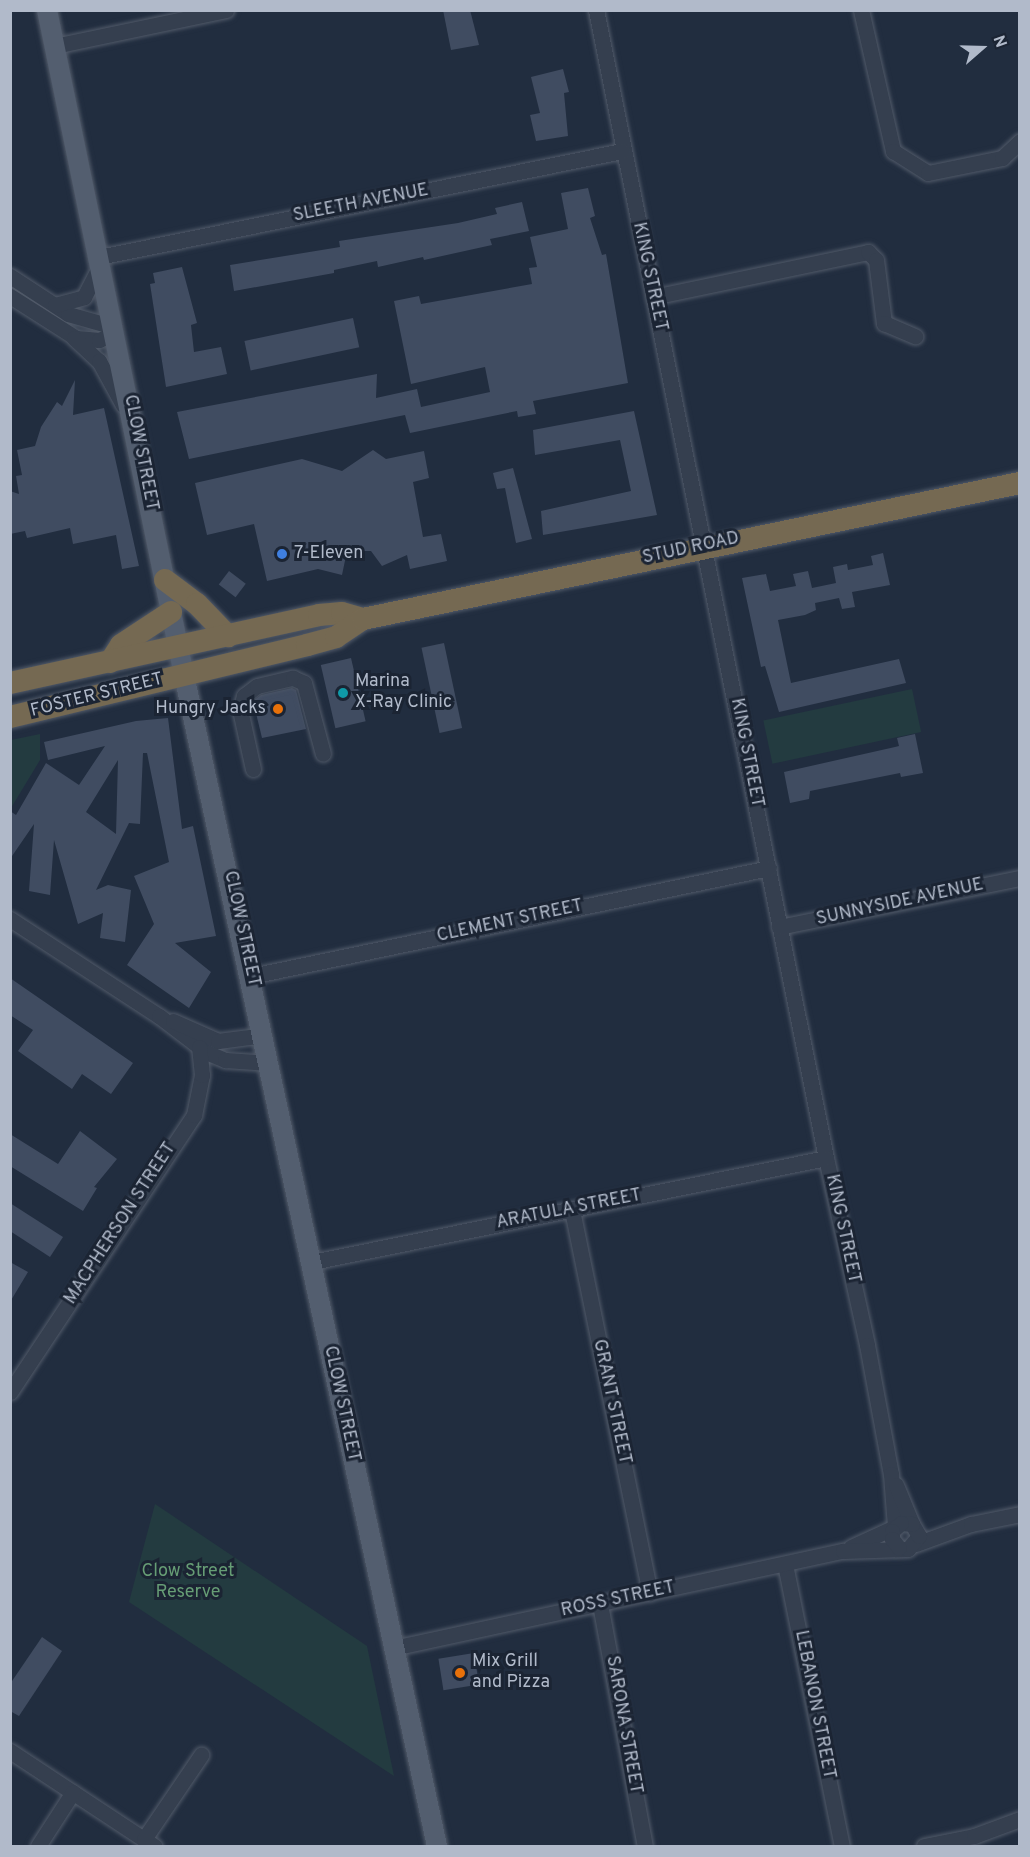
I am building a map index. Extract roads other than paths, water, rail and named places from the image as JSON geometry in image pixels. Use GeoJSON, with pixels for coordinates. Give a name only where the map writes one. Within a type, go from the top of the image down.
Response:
{"type":"FeatureCollection","features":[{"type":"Feature","properties":{"kind":"highway","name":"STUD ROAD"},"geometry":{"type":"LineString","coordinates":[[184,675],[336,637],[363,619],[705,546],[1020,483]]}},
{"type":"Feature","properties":{"kind":"highway"},"geometry":{"type":"LineString","coordinates":[[165,580],[197,604],[228,636]]}},
{"type":"Feature","properties":{"kind":"highway"},"geometry":{"type":"LineString","coordinates":[[110,662],[121,645],[171,612]]}},
{"type":"Feature","properties":{"kind":"highway","name":"STUD ROAD"},"geometry":{"type":"LineString","coordinates":[[177,645],[228,636],[318,615],[342,613],[363,619]]}},
{"type":"Feature","properties":{"kind":"highway","name":"FOSTER STREET"},"geometry":{"type":"LineString","coordinates":[[10,683],[177,645]]}},
{"type":"Feature","properties":{"kind":"highway","name":"FOSTER STREET"},"geometry":{"type":"LineString","coordinates":[[10,717],[184,675]]}},
{"type":"Feature","properties":{"kind":"main road","name":"CLOW STREET"},"geometry":{"type":"LineString","coordinates":[[47,10],[136,429],[177,645],[264,1035],[437,1846]]}},
{"type":"Feature","properties":{"kind":"street"},"geometry":{"type":"LineString","coordinates":[[54,45],[226,10]]}},
{"type":"Feature","properties":{"kind":"street","name":"KING STREET"},"geometry":{"type":"LineString","coordinates":[[591,10],[599,32]]}},
{"type":"Feature","properties":{"kind":"street","name":"KING STREET"},"geometry":{"type":"LineString","coordinates":[[596,10],[622,151],[705,546],[891,1474],[895,1527]]}},
{"type":"Feature","properties":{"kind":"street"},"geometry":{"type":"LineString","coordinates":[[861,10],[893,151],[928,173],[1002,158],[1020,141]]}},
{"type":"Feature","properties":{"kind":"street","name":"SLEETH AVENUE"},"geometry":{"type":"LineString","coordinates":[[100,260],[622,151]]}},
{"type":"Feature","properties":{"kind":"street"},"geometry":{"type":"LineString","coordinates":[[653,297],[868,252],[876,260],[884,323],[915,336]]}},
{"type":"Feature","properties":{"kind":"street"},"geometry":{"type":"LineString","coordinates":[[55,305],[84,297],[95,282],[100,260]]}},
{"type":"Feature","properties":{"kind":"street"},"geometry":{"type":"LineString","coordinates":[[10,276],[73,316],[114,330]]}},
{"type":"Feature","properties":{"kind":"street"},"geometry":{"type":"LineString","coordinates":[[10,296],[70,335],[99,361],[136,429]]}},
{"type":"Feature","properties":{"kind":"street"},"geometry":{"type":"LineString","coordinates":[[70,335],[94,341],[114,330]]}},
{"type":"Feature","properties":{"kind":"street"},"geometry":{"type":"LineString","coordinates":[[253,769],[240,710],[244,696],[257,686],[293,678],[304,683],[323,754]]}},
{"type":"Feature","properties":{"kind":"street","name":"CLEMENT STREET"},"geometry":{"type":"LineString","coordinates":[[251,976],[769,868]]}},
{"type":"Feature","properties":{"kind":"street","name":"SUNNYSIDE AVENUE"},"geometry":{"type":"LineString","coordinates":[[780,927],[1020,878]]}},
{"type":"Feature","properties":{"kind":"street"},"geometry":{"type":"LineString","coordinates":[[10,919],[159,1016],[199,1047],[225,1060],[270,1063]]}},
{"type":"Feature","properties":{"kind":"street"},"geometry":{"type":"LineString","coordinates":[[159,1016],[218,1041],[264,1035]]}},
{"type":"Feature","properties":{"kind":"street","name":"MACPHERSON STREET"},"geometry":{"type":"LineString","coordinates":[[10,1392],[194,1115],[202,1077],[199,1047]]}},
{"type":"Feature","properties":{"kind":"street","name":"ARATULA STREET"},"geometry":{"type":"LineString","coordinates":[[312,1262],[826,1158]]}},
{"type":"Feature","properties":{"kind":"street","name":"GRANT STREET"},"geometry":{"type":"LineString","coordinates":[[572,1210],[650,1593]]}},
{"type":"Feature","properties":{"kind":"street","name":"KING STREET"},"geometry":{"type":"LineString","coordinates":[[891,1474],[913,1525]]}},
{"type":"Feature","properties":{"kind":"street"},"geometry":{"type":"LineString","coordinates":[[971,1524],[913,1525],[905,1522],[895,1527],[892,1539],[899,1548],[908,1549],[971,1524],[1020,1514]]}},
{"type":"Feature","properties":{"kind":"street"},"geometry":{"type":"LineString","coordinates":[[913,1525],[919,1532],[916,1544]]}},
{"type":"Feature","properties":{"kind":"street","name":"ROSS STREET"},"geometry":{"type":"LineString","coordinates":[[843,1551],[895,1527]]}},
{"type":"Feature","properties":{"kind":"street","name":"ROSS STREET"},"geometry":{"type":"LineString","coordinates":[[393,1648],[843,1551],[899,1548]]}},
{"type":"Feature","properties":{"kind":"street","name":"LEBANON STREET"},"geometry":{"type":"LineString","coordinates":[[785,1564],[842,1846]]}},
{"type":"Feature","properties":{"kind":"street","name":"SARONA STREET"},"geometry":{"type":"LineString","coordinates":[[600,1604],[645,1846]]}},
{"type":"Feature","properties":{"kind":"street"},"geometry":{"type":"LineString","coordinates":[[10,1751],[149,1843],[201,1755]]}},
{"type":"Feature","properties":{"kind":"street"},"geometry":{"type":"LineString","coordinates":[[38,1846],[73,1792]]}},
{"type":"Feature","properties":{"kind":"street"},"geometry":{"type":"LineString","coordinates":[[924,1846],[974,1836],[1020,1820]]}},
{"type":"Feature","properties":{"kind":"place","name":"7-Eleven"},"geometry":{"type":"Point","coordinates":[282,554]}},
{"type":"Feature","properties":{"kind":"place","name":"Marina X-Ray Clinic"},"geometry":{"type":"Point","coordinates":[343,693]}},
{"type":"Feature","properties":{"kind":"place","name":"Hungry Jacks"},"geometry":{"type":"Point","coordinates":[278,709]}},
{"type":"Feature","properties":{"kind":"place","name":"Mix Grill and Pizza"},"geometry":{"type":"Point","coordinates":[460,1673]}},
{"type":"Feature","properties":{"kind":"park label","name":"Clow Street Reserve"},"geometry":{"type":"Point","coordinates":[188,1583]}}]}
